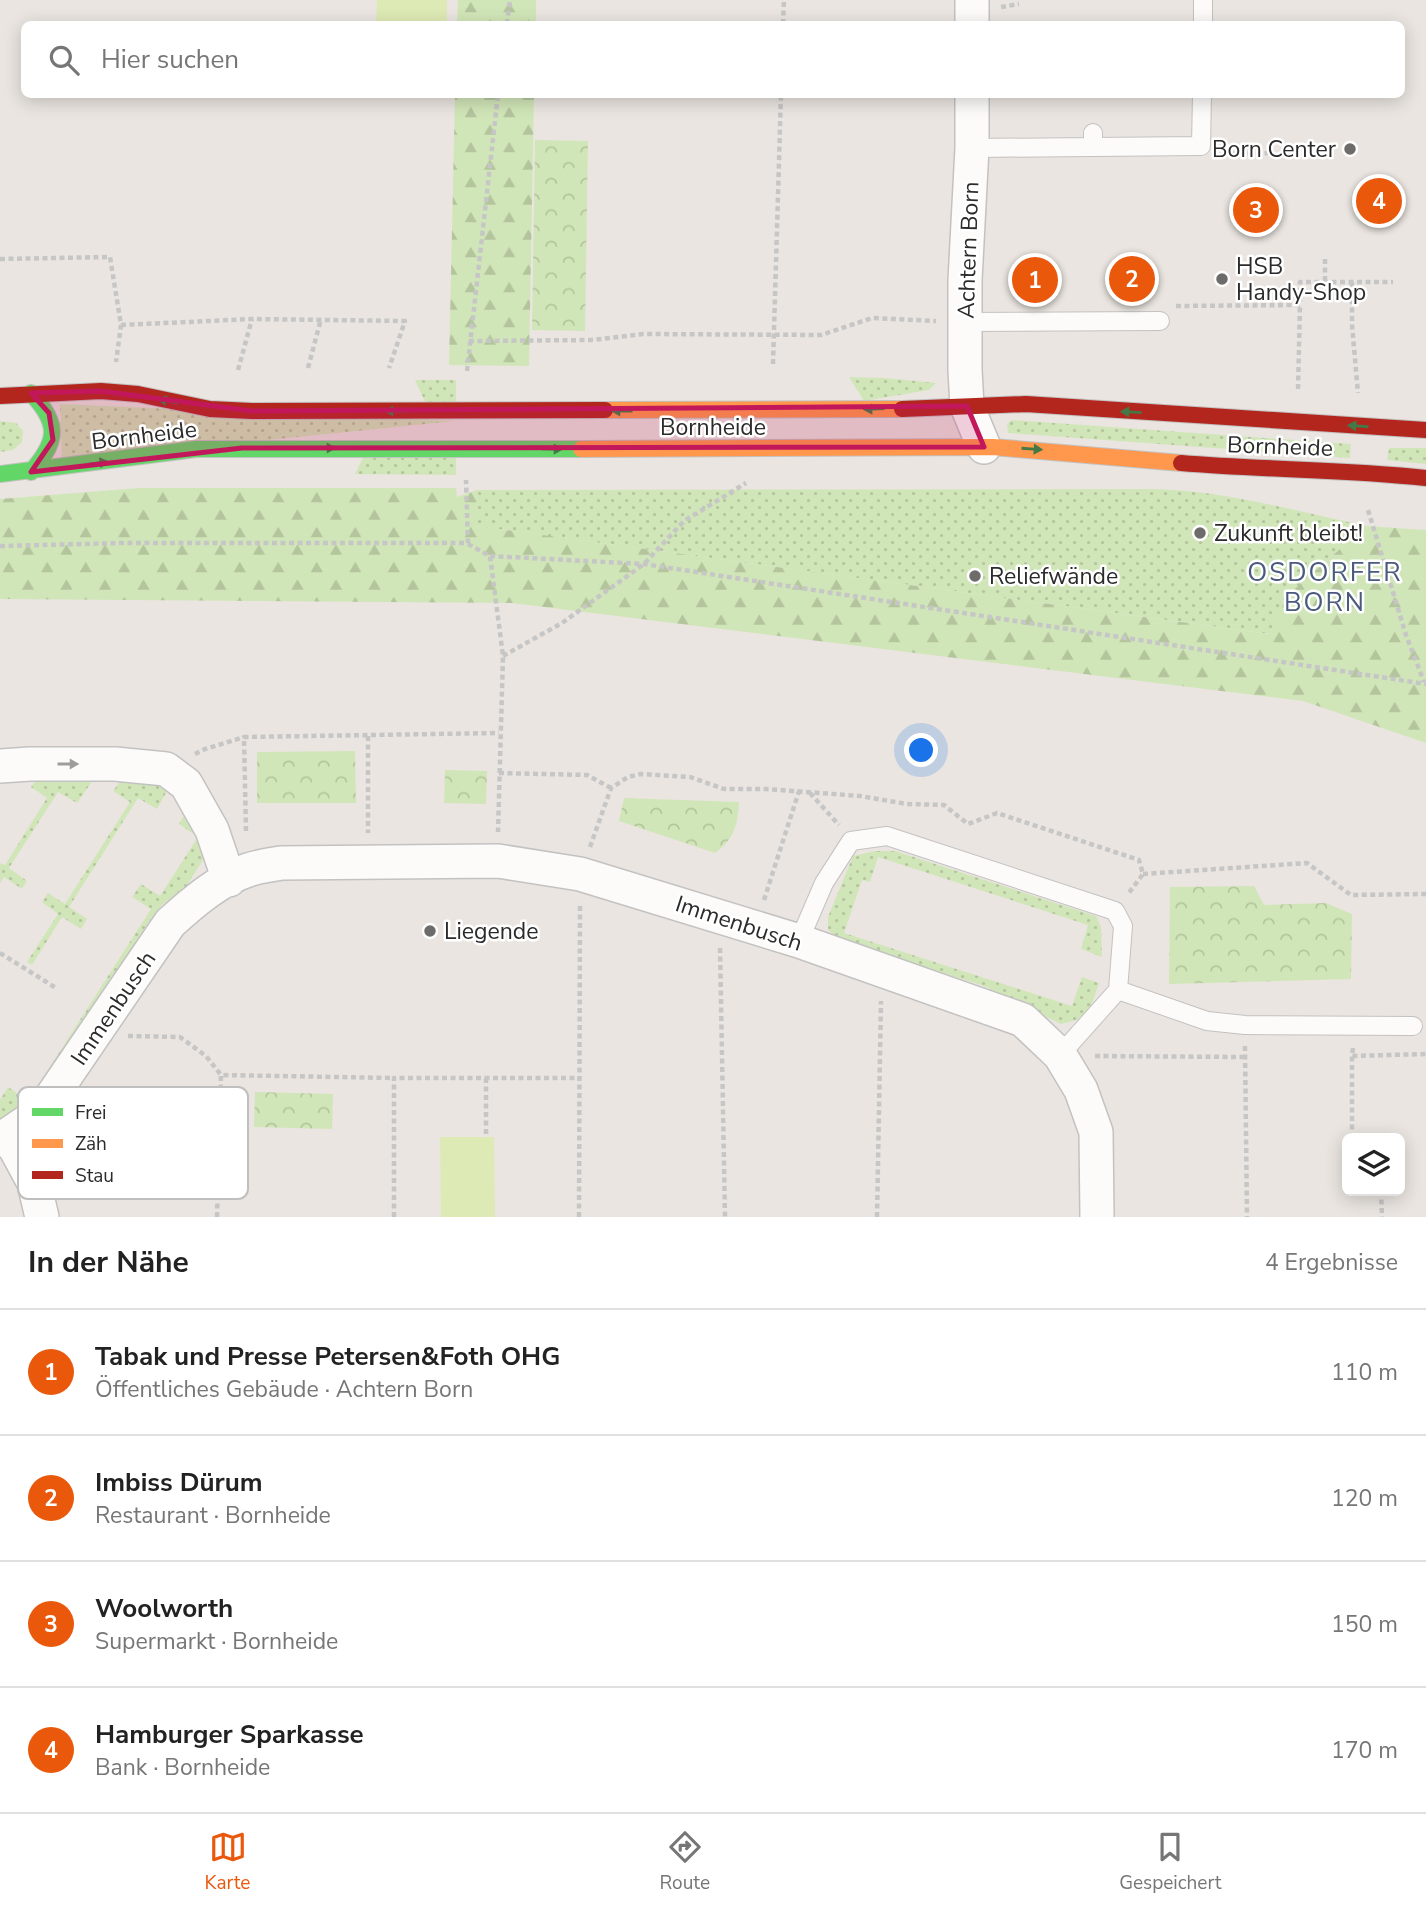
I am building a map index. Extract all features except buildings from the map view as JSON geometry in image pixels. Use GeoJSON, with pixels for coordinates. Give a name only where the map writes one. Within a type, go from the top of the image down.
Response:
{"type":"FeatureCollection","features":[{"type":"Feature","properties":{"kind":"street"},"geometry":{"type":"LineString","coordinates":[[972,0],[972,21]]}},
{"type":"Feature","properties":{"kind":"street","name":"Achtern Born"},"geometry":{"type":"LineString","coordinates":[[967,407],[965,322],[972,98]]}},
{"type":"Feature","properties":{"kind":"street","name":"Bornheide"},"geometry":{"type":"LineString","coordinates":[[0,396],[69,391],[126,393],[210,409],[253,411],[861,410],[1026,404],[1426,430]]}},
{"type":"Feature","properties":{"kind":"street"},"geometry":{"type":"LineString","coordinates":[[31,393],[49,413],[53,440],[46,455],[31,472]]}},
{"type":"Feature","properties":{"kind":"street"},"geometry":{"type":"LineString","coordinates":[[886,426],[967,407],[984,447]]}},
{"type":"Feature","properties":{"kind":"street"},"geometry":{"type":"LineString","coordinates":[[792,450],[859,433]]}},
{"type":"Feature","properties":{"kind":"street","name":"Bornheide"},"geometry":{"type":"LineString","coordinates":[[0,474],[196,450],[242,447],[792,450],[984,447],[1235,468],[1370,472],[1426,478]]}},
{"type":"Feature","properties":{"kind":"street"},"geometry":{"type":"LineString","coordinates":[[0,766],[115,764],[166,769],[186,784],[238,875]]}},
{"type":"Feature","properties":{"kind":"street","name":"Immenbusch"},"geometry":{"type":"LineString","coordinates":[[58,1087],[170,923],[192,903],[238,875],[281,863],[498,861],[580,874],[719,915],[1023,1020],[1060,1055],[1081,1090],[1096,1132],[1097,1217]]}},
{"type":"Feature","properties":{"kind":"street"},"geometry":{"type":"LineString","coordinates":[[4,1137],[18,1158]]}},
{"type":"Feature","properties":{"kind":"street"},"geometry":{"type":"LineString","coordinates":[[38,1199],[42,1217]]}},
{"type":"Feature","properties":{"kind":"lane"},"geometry":{"type":"LineString","coordinates":[[1203,0],[1203,21]]}},
{"type":"Feature","properties":{"kind":"lane"},"geometry":{"type":"LineString","coordinates":[[972,148],[1093,140],[1201,146],[1202,98]]}},
{"type":"Feature","properties":{"kind":"lane"},"geometry":{"type":"LineString","coordinates":[[965,322],[1160,321]]}},
{"type":"Feature","properties":{"kind":"lane"},"geometry":{"type":"LineString","coordinates":[[799,941],[824,883],[851,841],[887,836],[1115,911],[1124,926],[1118,990],[1060,1055]]}},
{"type":"Feature","properties":{"kind":"lane"},"geometry":{"type":"LineString","coordinates":[[1118,990],[1207,1021],[1245,1025],[1413,1026]]}},
{"type":"Feature","properties":{"kind":"path"},"geometry":{"type":"LineString","coordinates":[[507,21],[510,0]]}},
{"type":"Feature","properties":{"kind":"path"},"geometry":{"type":"LineString","coordinates":[[783,21],[784,0]]}},
{"type":"Feature","properties":{"kind":"path"},"geometry":{"type":"LineString","coordinates":[[467,371],[498,98]]}},
{"type":"Feature","properties":{"kind":"path"},"geometry":{"type":"LineString","coordinates":[[772,364],[781,98]]}},
{"type":"Feature","properties":{"kind":"path"},"geometry":{"type":"LineString","coordinates":[[1201,146],[1220,154],[1274,153]]}},
{"type":"Feature","properties":{"kind":"path"},"geometry":{"type":"LineString","coordinates":[[0,259],[110,257],[121,325],[114,372]]}},
{"type":"Feature","properties":{"kind":"path"},"geometry":{"type":"LineString","coordinates":[[1325,259],[1325,282]]}},
{"type":"Feature","properties":{"kind":"path"},"geometry":{"type":"LineString","coordinates":[[1298,389],[1300,282],[1393,282]]}},
{"type":"Feature","properties":{"kind":"path"},"geometry":{"type":"LineString","coordinates":[[1352,282],[1352,325],[1358,394]]}},
{"type":"Feature","properties":{"kind":"path"},"geometry":{"type":"LineString","coordinates":[[1174,306],[1300,305]]}},
{"type":"Feature","properties":{"kind":"path"},"geometry":{"type":"LineString","coordinates":[[469,341],[593,340],[643,334],[821,335],[872,318],[965,322]]}},
{"type":"Feature","properties":{"kind":"path"},"geometry":{"type":"LineString","coordinates":[[121,325],[252,319],[405,321],[389,368]]}},
{"type":"Feature","properties":{"kind":"path"},"geometry":{"type":"LineString","coordinates":[[238,370],[252,319]]}},
{"type":"Feature","properties":{"kind":"path"},"geometry":{"type":"LineString","coordinates":[[308,368],[321,319]]}},
{"type":"Feature","properties":{"kind":"path"},"geometry":{"type":"LineString","coordinates":[[467,480],[468,543]]}},
{"type":"Feature","properties":{"kind":"path"},"geometry":{"type":"LineString","coordinates":[[503,656],[562,622],[644,564],[684,521],[715,500],[751,481]]}},
{"type":"Feature","properties":{"kind":"path"},"geometry":{"type":"LineString","coordinates":[[1368,510],[1406,635],[1425,683]]}},
{"type":"Feature","properties":{"kind":"path"},"geometry":{"type":"LineString","coordinates":[[0,546],[124,543],[468,543],[490,556],[644,564],[1425,683]]}},
{"type":"Feature","properties":{"kind":"path"},"geometry":{"type":"LineString","coordinates":[[490,556],[503,656],[499,733],[498,861]]}},
{"type":"Feature","properties":{"kind":"path"},"geometry":{"type":"LineString","coordinates":[[166,769],[205,749],[244,737],[499,733]]}},
{"type":"Feature","properties":{"kind":"path"},"geometry":{"type":"LineString","coordinates":[[368,736],[368,862]]}},
{"type":"Feature","properties":{"kind":"path"},"geometry":{"type":"LineString","coordinates":[[238,875],[244,737]]}},
{"type":"Feature","properties":{"kind":"path"},"geometry":{"type":"LineString","coordinates":[[499,773],[587,775],[611,788]]}},
{"type":"Feature","properties":{"kind":"path"},"geometry":{"type":"LineString","coordinates":[[579,1217],[580,874],[611,788],[628,777],[640,774],[690,776],[724,789],[799,791],[860,796],[907,804],[944,805],[968,824],[997,813],[1139,860],[1143,874]]}},
{"type":"Feature","properties":{"kind":"path"},"geometry":{"type":"LineString","coordinates":[[755,927],[799,791]]}},
{"type":"Feature","properties":{"kind":"path"},"geometry":{"type":"LineString","coordinates":[[809,792],[851,841]]}},
{"type":"Feature","properties":{"kind":"path"},"geometry":{"type":"LineString","coordinates":[[1115,911],[1143,874],[1307,863],[1351,895],[1426,894]]}},
{"type":"Feature","properties":{"kind":"path"},"geometry":{"type":"LineString","coordinates":[[719,915],[725,1217]]}},
{"type":"Feature","properties":{"kind":"path"},"geometry":{"type":"LineString","coordinates":[[0,953],[56,988]]}},
{"type":"Feature","properties":{"kind":"path"},"geometry":{"type":"LineString","coordinates":[[877,1217],[881,970]]}},
{"type":"Feature","properties":{"kind":"path"},"geometry":{"type":"LineString","coordinates":[[1245,1025],[1247,1217]]}},
{"type":"Feature","properties":{"kind":"path"},"geometry":{"type":"LineString","coordinates":[[96,1035],[180,1037],[206,1056],[220,1075],[220,1087]]}},
{"type":"Feature","properties":{"kind":"path"},"geometry":{"type":"LineString","coordinates":[[1060,1055],[1245,1058]]}},
{"type":"Feature","properties":{"kind":"path"},"geometry":{"type":"LineString","coordinates":[[1352,1056],[1352,1133]]}},
{"type":"Feature","properties":{"kind":"path"},"geometry":{"type":"LineString","coordinates":[[220,1075],[578,1078]]}},
{"type":"Feature","properties":{"kind":"path"},"geometry":{"type":"LineString","coordinates":[[394,1078],[394,1217]]}},
{"type":"Feature","properties":{"kind":"path"},"geometry":{"type":"LineString","coordinates":[[486,1078],[486,1137]]}},
{"type":"Feature","properties":{"kind":"path"},"geometry":{"type":"LineString","coordinates":[[1381,1196],[1382,1217]]}},
{"type":"Feature","properties":{"kind":"path"},"geometry":{"type":"LineString","coordinates":[[217,1199],[217,1217]]}},
{"type":"Feature","properties":{"kind":"highlighted area"},"geometry":{"type":"Polygon","coordinates":[[[101,391],[252,411],[967,406],[984,447],[242,448],[31,472],[53,440],[49,413],[31,393],[101,391]]]}},
{"type":"Feature","properties":{"kind":"green space"},"geometry":{"type":"Polygon","coordinates":[[[377,0],[447,0],[447,21],[376,21],[377,0]]]}},
{"type":"Feature","properties":{"kind":"green space"},"geometry":{"type":"Polygon","coordinates":[[[458,0],[536,0],[536,21],[457,21],[458,0]]]}},
{"type":"Feature","properties":{"kind":"green space"},"geometry":{"type":"Polygon","coordinates":[[[455,98],[534,98],[529,366],[449,365],[455,98]]]}},
{"type":"Feature","properties":{"kind":"green space"},"geometry":{"type":"Polygon","coordinates":[[[535,140],[588,141],[585,331],[532,330],[535,140]]]}},
{"type":"Feature","properties":{"kind":"green space"},"geometry":{"type":"Polygon","coordinates":[[[849,377],[936,383],[929,390],[864,401],[849,377]]]}},
{"type":"Feature","properties":{"kind":"green space"},"geometry":{"type":"Polygon","coordinates":[[[415,380],[456,380],[456,404],[426,404],[415,380]]]}},
{"type":"Feature","properties":{"kind":"green space"},"geometry":{"type":"Polygon","coordinates":[[[60,404],[455,421],[62,461],[60,404]]]}},
{"type":"Feature","properties":{"kind":"green space"},"geometry":{"type":"Polygon","coordinates":[[[1011,420],[1351,444],[1350,458],[1008,433],[1007,425],[1011,420]]]}},
{"type":"Feature","properties":{"kind":"green space"},"geometry":{"type":"Polygon","coordinates":[[[0,421],[16,423],[23,431],[22,442],[13,450],[0,452],[0,421]]]}},
{"type":"Feature","properties":{"kind":"green space"},"geometry":{"type":"Polygon","coordinates":[[[1389,448],[1426,448],[1426,464],[1387,460],[1389,448]]]}},
{"type":"Feature","properties":{"kind":"green space"},"geometry":{"type":"Polygon","coordinates":[[[363,458],[456,458],[456,475],[355,474],[363,458]]]}},
{"type":"Feature","properties":{"kind":"green space"},"geometry":{"type":"Polygon","coordinates":[[[139,488],[456,488],[457,497],[477,490],[476,526],[1269,634],[1288,595],[1366,526],[1426,530],[1426,743],[1303,701],[512,603],[0,599],[0,499],[139,488]]]}},
{"type":"Feature","properties":{"kind":"green space"},"geometry":{"type":"Polygon","coordinates":[[[1154,489],[1234,498],[1366,526],[1288,595],[1270,634],[475,526],[477,490],[1154,489]]]}},
{"type":"Feature","properties":{"kind":"green space"},"geometry":{"type":"Polygon","coordinates":[[[355,751],[356,803],[257,803],[257,752],[355,751]]]}},
{"type":"Feature","properties":{"kind":"green space"},"geometry":{"type":"Polygon","coordinates":[[[445,770],[487,771],[486,804],[444,803],[445,770]]]}},
{"type":"Feature","properties":{"kind":"green space"},"geometry":{"type":"Polygon","coordinates":[[[122,779],[146,779],[167,791],[157,809],[138,798],[69,907],[87,919],[81,929],[62,917],[32,965],[27,962],[58,914],[42,902],[48,893],[65,904],[130,802],[113,791],[122,779]]]}},
{"type":"Feature","properties":{"kind":"green space"},"geometry":{"type":"Polygon","coordinates":[[[36,780],[93,780],[77,803],[58,792],[9,868],[27,881],[22,889],[4,877],[0,883],[0,863],[5,865],[47,798],[31,787],[36,780]]]}},
{"type":"Feature","properties":{"kind":"green space"},"geometry":{"type":"Polygon","coordinates":[[[624,798],[739,802],[738,817],[731,837],[715,853],[619,821],[624,798]]]}},
{"type":"Feature","properties":{"kind":"green space"},"geometry":{"type":"Polygon","coordinates":[[[187,810],[203,837],[203,860],[187,885],[162,905],[151,918],[47,1079],[36,1087],[151,909],[132,897],[141,884],[160,896],[198,837],[179,824],[187,810]]]}},
{"type":"Feature","properties":{"kind":"green space"},"geometry":{"type":"Polygon","coordinates":[[[875,851],[895,851],[1096,916],[1101,927],[1102,957],[1081,949],[1088,925],[878,857],[870,882],[862,880],[844,933],[1072,1006],[1082,977],[1099,983],[1090,1009],[1077,1020],[1061,1024],[984,986],[840,940],[828,930],[828,917],[853,856],[875,851]]]}},
{"type":"Feature","properties":{"kind":"green space"},"geometry":{"type":"Polygon","coordinates":[[[1254,886],[1264,905],[1326,903],[1352,914],[1351,979],[1169,984],[1170,887],[1254,886]]]}},
{"type":"Feature","properties":{"kind":"green space"},"geometry":{"type":"Polygon","coordinates":[[[8,1087],[18,1094],[18,1108],[0,1123],[0,1100],[8,1087]]]}},
{"type":"Feature","properties":{"kind":"green space"},"geometry":{"type":"Polygon","coordinates":[[[255,1092],[333,1094],[332,1129],[254,1127],[255,1092]]]}},
{"type":"Feature","properties":{"kind":"green space"},"geometry":{"type":"Polygon","coordinates":[[[440,1137],[494,1137],[495,1217],[441,1217],[440,1137]]]}},
{"type":"Feature","properties":{"kind":"traffic: fast"},"geometry":{"type":"LineString","coordinates":[[31,393],[47,414],[52,433],[51,442],[31,472]]}},
{"type":"Feature","properties":{"kind":"traffic: fast"},"geometry":{"type":"LineString","coordinates":[[0,474],[196,449],[581,449]]}},
{"type":"Feature","properties":{"kind":"traffic: slow"},"geometry":{"type":"LineString","coordinates":[[605,410],[902,409]]}},
{"type":"Feature","properties":{"kind":"traffic: slow"},"geometry":{"type":"LineString","coordinates":[[581,449],[993,447],[1181,463]]}},
{"type":"Feature","properties":{"kind":"traffic: jam"},"geometry":{"type":"LineString","coordinates":[[0,396],[101,391],[138,394],[210,409],[252,411],[605,410]]}},
{"type":"Feature","properties":{"kind":"traffic: jam"},"geometry":{"type":"LineString","coordinates":[[902,409],[1026,404],[1426,430]]}},
{"type":"Feature","properties":{"kind":"traffic: jam"},"geometry":{"type":"LineString","coordinates":[[1181,463],[1426,478]]}},
{"type":"Feature","properties":{"kind":"place","name":"Born Center"},"geometry":{"type":"Point","coordinates":[1350,149]}},
{"type":"Feature","properties":{"kind":"place","name":"Hamburger Sparkasse"},"geometry":{"type":"Point","coordinates":[1379,201]}},
{"type":"Feature","properties":{"kind":"place","name":"Woolworth"},"geometry":{"type":"Point","coordinates":[1256,210]}},
{"type":"Feature","properties":{"kind":"place","name":"Imbiss Dürum"},"geometry":{"type":"Point","coordinates":[1132,279]}},
{"type":"Feature","properties":{"kind":"place","name":"HSB Handy-Shop"},"geometry":{"type":"Point","coordinates":[1222,279]}},
{"type":"Feature","properties":{"kind":"place","name":"Tabak und Presse Petersen&Foth OHG"},"geometry":{"type":"Point","coordinates":[1035,280]}},
{"type":"Feature","properties":{"kind":"place","name":"Zukunft bleibt!"},"geometry":{"type":"Point","coordinates":[1200,533]}},
{"type":"Feature","properties":{"kind":"place","name":"Reliefwände"},"geometry":{"type":"Point","coordinates":[975,576]}},
{"type":"Feature","properties":{"kind":"place","name":"Liegende"},"geometry":{"type":"Point","coordinates":[430,931]}},
{"type":"Feature","properties":{"kind":"district","name":"OSDORFER BORN"},"geometry":{"type":"Point","coordinates":[1325,587]}}]}
